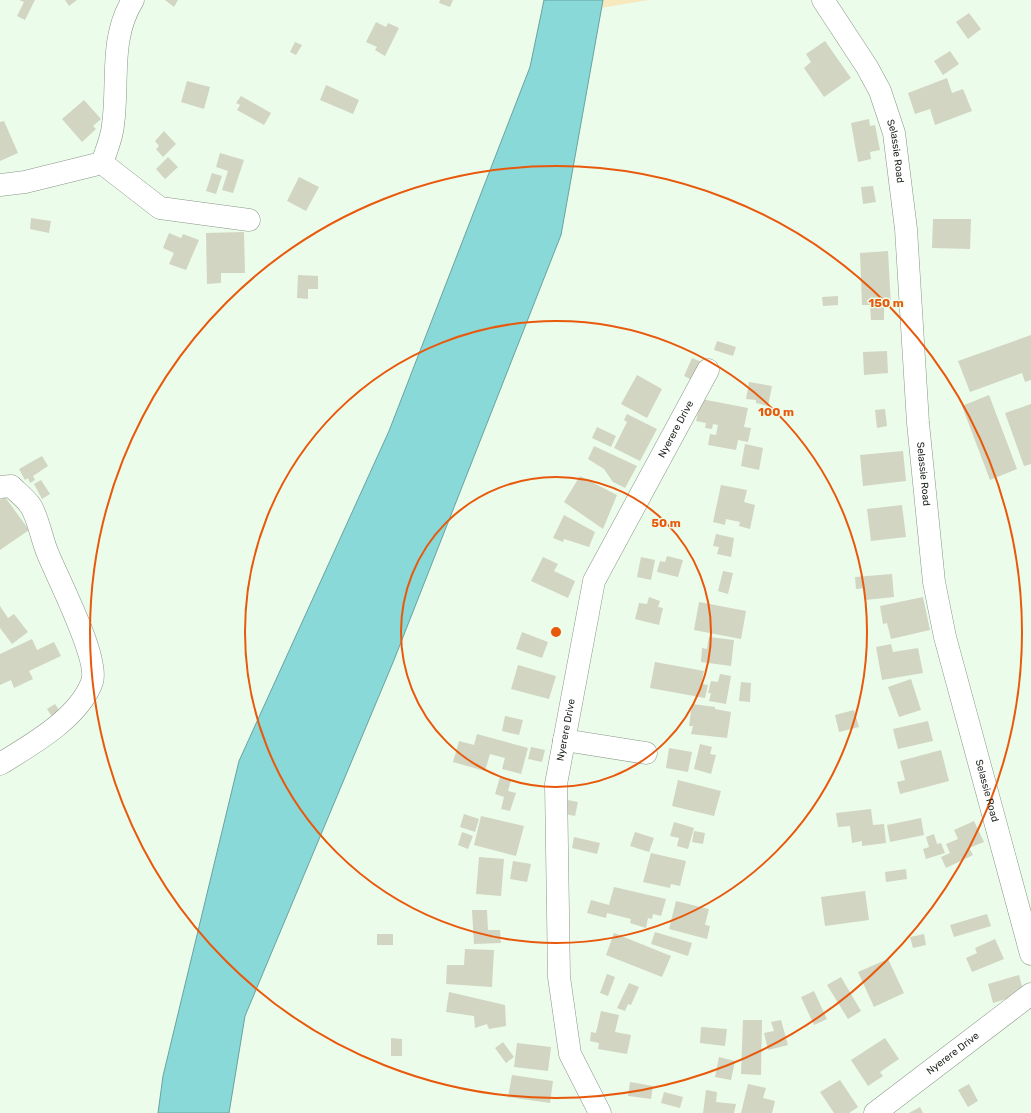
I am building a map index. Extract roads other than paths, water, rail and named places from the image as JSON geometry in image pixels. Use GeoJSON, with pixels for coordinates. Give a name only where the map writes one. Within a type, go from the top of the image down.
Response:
{"type":"FeatureCollection","features":[{"type":"Feature","properties":{"kind":"street"},"geometry":{"type":"LineString","coordinates":[[102,164],[113,126],[116,54],[126,11],[133,0]]}},
{"type":"Feature","properties":{"kind":"street","name":"Selassie Road"},"geometry":{"type":"LineString","coordinates":[[823,0],[867,67],[880,91],[894,133],[906,229],[918,423],[934,582],[945,637],[1031,954]]}},
{"type":"Feature","properties":{"kind":"street"},"geometry":{"type":"LineString","coordinates":[[0,185],[25,182],[102,164]]}},
{"type":"Feature","properties":{"kind":"street"},"geometry":{"type":"LineString","coordinates":[[102,164],[160,208],[249,220]]}},
{"type":"Feature","properties":{"kind":"street","name":"Nyerere Drive"},"geometry":{"type":"LineString","coordinates":[[600,1113],[570,1054],[559,977],[556,784],[594,581],[708,370]]}},
{"type":"Feature","properties":{"kind":"street"},"geometry":{"type":"LineString","coordinates":[[0,487],[11,486],[30,506],[47,553],[84,639],[92,666],[92,681],[84,700],[33,744],[0,764]]}},
{"type":"Feature","properties":{"kind":"street"},"geometry":{"type":"LineString","coordinates":[[564,740],[646,753]]}},
{"type":"Feature","properties":{"kind":"street","name":"Nyerere Drive"},"geometry":{"type":"LineString","coordinates":[[875,1113],[1031,994]]}},
{"type":"Feature","properties":{"kind":"water"},"geometry":{"type":"Polygon","coordinates":[[[544,0],[603,0],[561,235],[394,660],[245,1016],[229,1113],[158,1113],[163,1076],[239,761],[389,431],[530,67],[544,0]]]}}]}
